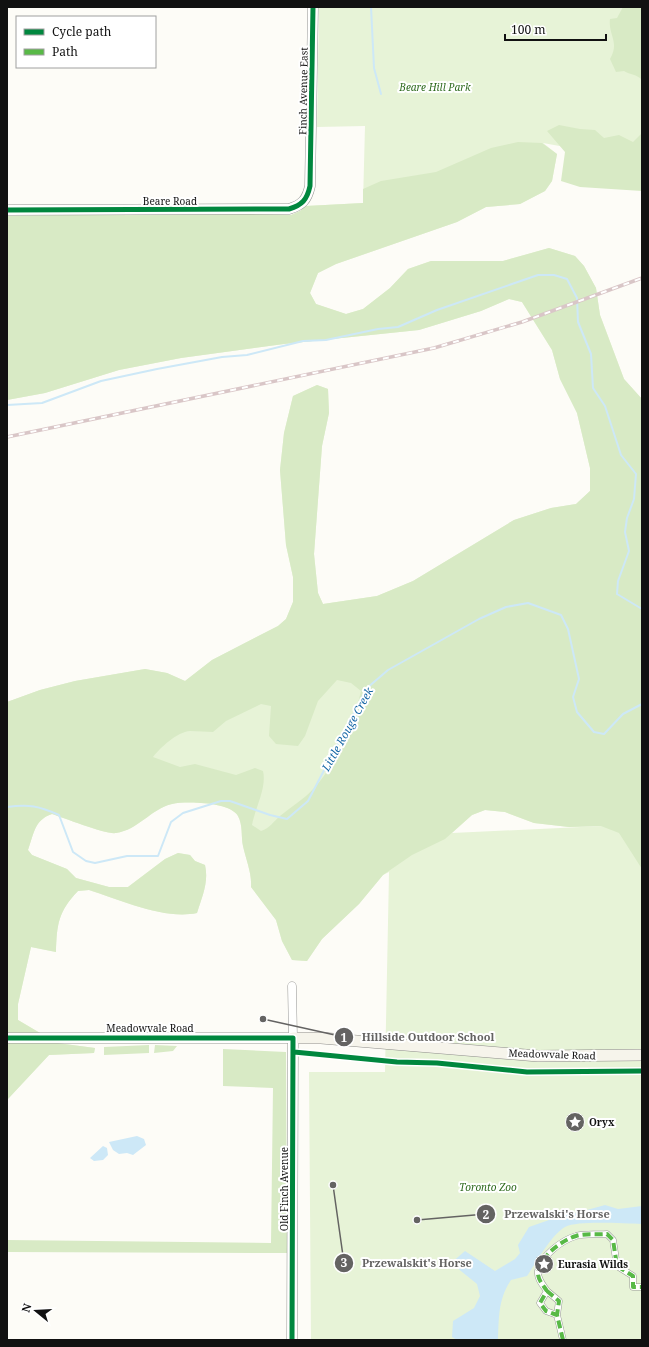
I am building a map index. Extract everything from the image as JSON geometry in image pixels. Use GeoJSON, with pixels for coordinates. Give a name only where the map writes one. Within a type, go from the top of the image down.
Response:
{"type":"FeatureCollection","features":[{"type":"Feature","properties":{"kind":"main road","name":"Meadowvale Road"},"geometry":{"type":"LineString","coordinates":[[293,1038],[321,1038],[538,1056],[642,1055]]}},
{"type":"Feature","properties":{"kind":"street","name":"Finch Avenue East"},"geometry":{"type":"LineString","coordinates":[[310,175],[313,7]]}},
{"type":"Feature","properties":{"kind":"street","name":"Beare Road"},"geometry":{"type":"LineString","coordinates":[[7,210],[288,209],[303,203],[308,197],[310,175]]}},
{"type":"Feature","properties":{"kind":"street","name":"Old Finch Avenue"},"geometry":{"type":"LineString","coordinates":[[292,986],[292,1340]]}},
{"type":"Feature","properties":{"kind":"street","name":"Meadowvale Road"},"geometry":{"type":"LineString","coordinates":[[7,1038],[293,1038]]}},
{"type":"Feature","properties":{"kind":"street"},"geometry":{"type":"LineString","coordinates":[[562,1340],[557,1315],[559,1301],[547,1291],[539,1280],[538,1271],[549,1253],[561,1242],[577,1235],[607,1234],[613,1240],[617,1266],[633,1276],[633,1287],[642,1287]]}},
{"type":"Feature","properties":{"kind":"street"},"geometry":{"type":"LineString","coordinates":[[547,1291],[540,1303],[546,1312],[557,1315]]}},
{"type":"Feature","properties":{"kind":"green space"},"geometry":{"type":"Polygon","coordinates":[[[319,7],[642,7],[642,161],[543,143],[557,154],[552,181],[545,191],[520,204],[486,207],[457,222],[336,264],[318,273],[310,293],[316,304],[346,314],[363,309],[390,288],[408,269],[431,261],[503,261],[549,248],[575,256],[584,266],[596,288],[600,315],[624,379],[642,399],[642,1340],[311,1340],[309,1072],[385,1072],[389,872],[383,875],[359,904],[322,939],[307,961],[292,960],[282,941],[276,920],[251,887],[251,877],[243,846],[240,820],[233,811],[226,808],[218,805],[197,803],[172,804],[157,810],[131,828],[116,833],[95,829],[52,814],[38,824],[33,833],[28,850],[32,855],[67,869],[76,878],[109,887],[128,887],[165,859],[178,853],[190,855],[195,861],[205,865],[206,883],[197,913],[184,914],[171,914],[143,908],[89,890],[78,891],[66,905],[60,919],[56,952],[31,947],[18,1004],[18,1020],[57,1043],[95,1048],[94,1053],[49,1055],[7,1100],[7,702],[40,690],[75,681],[145,669],[167,673],[185,681],[212,660],[278,626],[286,619],[293,602],[293,577],[286,545],[280,470],[284,433],[293,396],[317,385],[328,389],[329,413],[322,446],[314,554],[318,593],[323,604],[377,596],[413,581],[514,520],[551,508],[576,504],[590,491],[590,468],[577,413],[560,379],[552,350],[522,302],[509,299],[481,311],[419,330],[284,344],[181,358],[119,370],[45,393],[7,400],[7,216],[193,213],[291,215],[300,211],[306,206],[363,203],[365,126],[317,127],[319,7]],[[485,810],[472,815],[452,833],[602,826],[569,827],[534,823],[505,812],[485,810]]]}},
{"type":"Feature","properties":{"kind":"green space"},"geometry":{"type":"Polygon","coordinates":[[[623,7],[642,7],[642,80],[624,71],[616,72],[610,59],[613,53],[614,43],[610,19],[617,18],[623,7]]]}},
{"type":"Feature","properties":{"kind":"green space"},"geometry":{"type":"Polygon","coordinates":[[[559,125],[595,130],[604,138],[619,135],[633,142],[642,133],[642,191],[580,187],[561,181],[565,152],[547,131],[559,125]]]}},
{"type":"Feature","properties":{"kind":"green space"},"geometry":{"type":"Polygon","coordinates":[[[518,142],[542,143],[557,154],[552,181],[545,191],[520,204],[486,207],[457,222],[336,264],[318,273],[310,293],[316,304],[346,314],[363,309],[390,288],[408,269],[431,261],[503,261],[549,248],[575,256],[584,266],[596,288],[600,315],[624,379],[642,399],[642,869],[619,833],[601,826],[569,827],[534,823],[505,812],[485,810],[472,815],[445,839],[412,855],[383,875],[359,904],[322,939],[307,961],[292,960],[282,941],[276,920],[251,887],[250,872],[242,842],[241,823],[238,816],[233,811],[218,805],[197,803],[172,804],[157,810],[131,828],[116,833],[95,829],[52,814],[38,824],[33,833],[28,850],[32,855],[67,869],[76,878],[109,887],[128,887],[165,859],[178,853],[190,855],[195,861],[205,865],[206,883],[197,913],[184,914],[171,914],[143,908],[89,890],[78,891],[66,905],[60,919],[56,952],[31,947],[18,1004],[18,1020],[57,1043],[95,1048],[94,1053],[49,1055],[7,1100],[7,702],[40,690],[75,681],[145,669],[167,673],[185,681],[212,660],[278,626],[286,619],[293,602],[293,577],[286,545],[280,470],[284,433],[293,396],[317,385],[328,389],[329,413],[322,446],[314,554],[318,593],[323,604],[377,596],[413,581],[514,520],[551,508],[576,504],[590,491],[590,468],[577,413],[560,379],[552,350],[522,302],[509,299],[481,311],[419,330],[284,344],[181,358],[119,370],[45,393],[7,400],[7,216],[193,213],[291,215],[300,211],[306,206],[363,203],[363,189],[381,181],[436,172],[491,148],[518,142]],[[337,680],[318,701],[305,736],[298,746],[276,744],[269,736],[271,706],[261,704],[226,721],[213,732],[190,731],[180,734],[160,749],[153,757],[180,767],[195,764],[236,775],[255,768],[263,771],[264,778],[262,791],[252,825],[261,831],[264,830],[283,813],[306,796],[316,786],[334,761],[353,719],[361,691],[351,683],[337,680]]]}},
{"type":"Feature","properties":{"kind":"green space"},"geometry":{"type":"Polygon","coordinates":[[[149,1045],[149,1053],[104,1055],[104,1047],[149,1045]]]}},
{"type":"Feature","properties":{"kind":"green space"},"geometry":{"type":"Polygon","coordinates":[[[155,1045],[177,1046],[173,1051],[154,1053],[155,1045]]]}},
{"type":"Feature","properties":{"kind":"green space"},"geometry":{"type":"Polygon","coordinates":[[[223,1049],[286,1052],[287,1253],[7,1252],[7,1240],[271,1243],[273,1088],[223,1086],[223,1049]]]}},
{"type":"Feature","properties":{"kind":"water"},"geometry":{"type":"Polygon","coordinates":[[[137,1136],[144,1139],[146,1145],[133,1155],[127,1153],[119,1154],[113,1150],[109,1142],[137,1136]]]}},
{"type":"Feature","properties":{"kind":"water"},"geometry":{"type":"Polygon","coordinates":[[[103,1146],[107,1148],[108,1155],[103,1160],[94,1161],[90,1158],[103,1146]]]}},
{"type":"Feature","properties":{"kind":"water"},"geometry":{"type":"Polygon","coordinates":[[[605,1205],[618,1209],[642,1206],[642,1224],[591,1223],[565,1227],[554,1236],[527,1276],[511,1280],[501,1302],[498,1340],[457,1340],[452,1337],[453,1321],[474,1308],[480,1296],[477,1284],[451,1263],[465,1251],[495,1271],[515,1259],[520,1253],[518,1245],[529,1227],[549,1220],[558,1214],[576,1213],[605,1205]]]}},
{"type":"Feature","properties":{"kind":"waterway"},"geometry":{"type":"LineString","coordinates":[[371,7],[374,68],[381,94]]}},
{"type":"Feature","properties":{"kind":"waterway"},"geometry":{"type":"LineString","coordinates":[[7,405],[42,403],[101,381],[157,369],[222,357],[247,355],[303,341],[326,340],[378,329],[398,327],[437,310],[538,275],[554,275],[567,279],[577,298],[578,322],[591,354],[593,388],[605,406],[621,455],[636,474],[634,499],[627,518],[625,532],[629,551],[618,581],[617,594],[642,609]]}},
{"type":"Feature","properties":{"kind":"waterway","name":"Little Rouge Creek"},"geometry":{"type":"LineString","coordinates":[[7,807],[34,806],[59,815],[73,852],[86,861],[95,863],[127,856],[158,856],[171,822],[183,813],[221,801],[230,801],[270,815],[287,819],[308,801],[367,688],[388,670],[479,619],[506,607],[528,603],[561,615],[568,629],[579,679],[573,697],[577,712],[594,732],[604,734],[623,714],[642,704]]}},
{"type":"Feature","properties":{"kind":"railway"},"geometry":{"type":"LineString","coordinates":[[7,437],[434,348],[522,322],[642,278]]}},
{"type":"Feature","properties":{"kind":"marked path"},"geometry":{"type":"LineString","coordinates":[[563,1340],[557,1315],[546,1311],[540,1303],[547,1291],[538,1277],[538,1271],[543,1260],[553,1249],[570,1238],[580,1235],[607,1234],[613,1240],[617,1266],[633,1276],[633,1287],[642,1287]]}},
{"type":"Feature","properties":{"kind":"marked path"},"geometry":{"type":"LineString","coordinates":[[547,1291],[559,1301],[557,1315]]}},
{"type":"Feature","properties":{"kind":"cycle path"},"geometry":{"type":"LineString","coordinates":[[7,210],[289,209],[301,204],[307,195],[310,186],[313,7]]}},
{"type":"Feature","properties":{"kind":"cycle path"},"geometry":{"type":"LineString","coordinates":[[7,1038],[293,1038],[292,1340]]}},
{"type":"Feature","properties":{"kind":"cycle path"},"geometry":{"type":"LineString","coordinates":[[294,1052],[397,1062],[437,1063],[527,1072],[642,1071]]}},
{"type":"Feature","properties":{"kind":"place","name":"Hillside Outdoor School"},"geometry":{"type":"Point","coordinates":[263,1019]}},
{"type":"Feature","properties":{"kind":"place","name":"Oryx"},"geometry":{"type":"Point","coordinates":[575,1122]}},
{"type":"Feature","properties":{"kind":"place","name":"Przewalskit's Horse"},"geometry":{"type":"Point","coordinates":[333,1185]}},
{"type":"Feature","properties":{"kind":"place","name":"Przewalski's Horse"},"geometry":{"type":"Point","coordinates":[417,1220]}},
{"type":"Feature","properties":{"kind":"place","name":"Eurasia Wilds"},"geometry":{"type":"Point","coordinates":[544,1264]}},
{"type":"Feature","properties":{"kind":"park label","name":"Beare Hill Park"},"geometry":{"type":"Point","coordinates":[435,87]}},
{"type":"Feature","properties":{"kind":"park label","name":"Toronto Zoo"},"geometry":{"type":"Point","coordinates":[488,1187]}}]}
